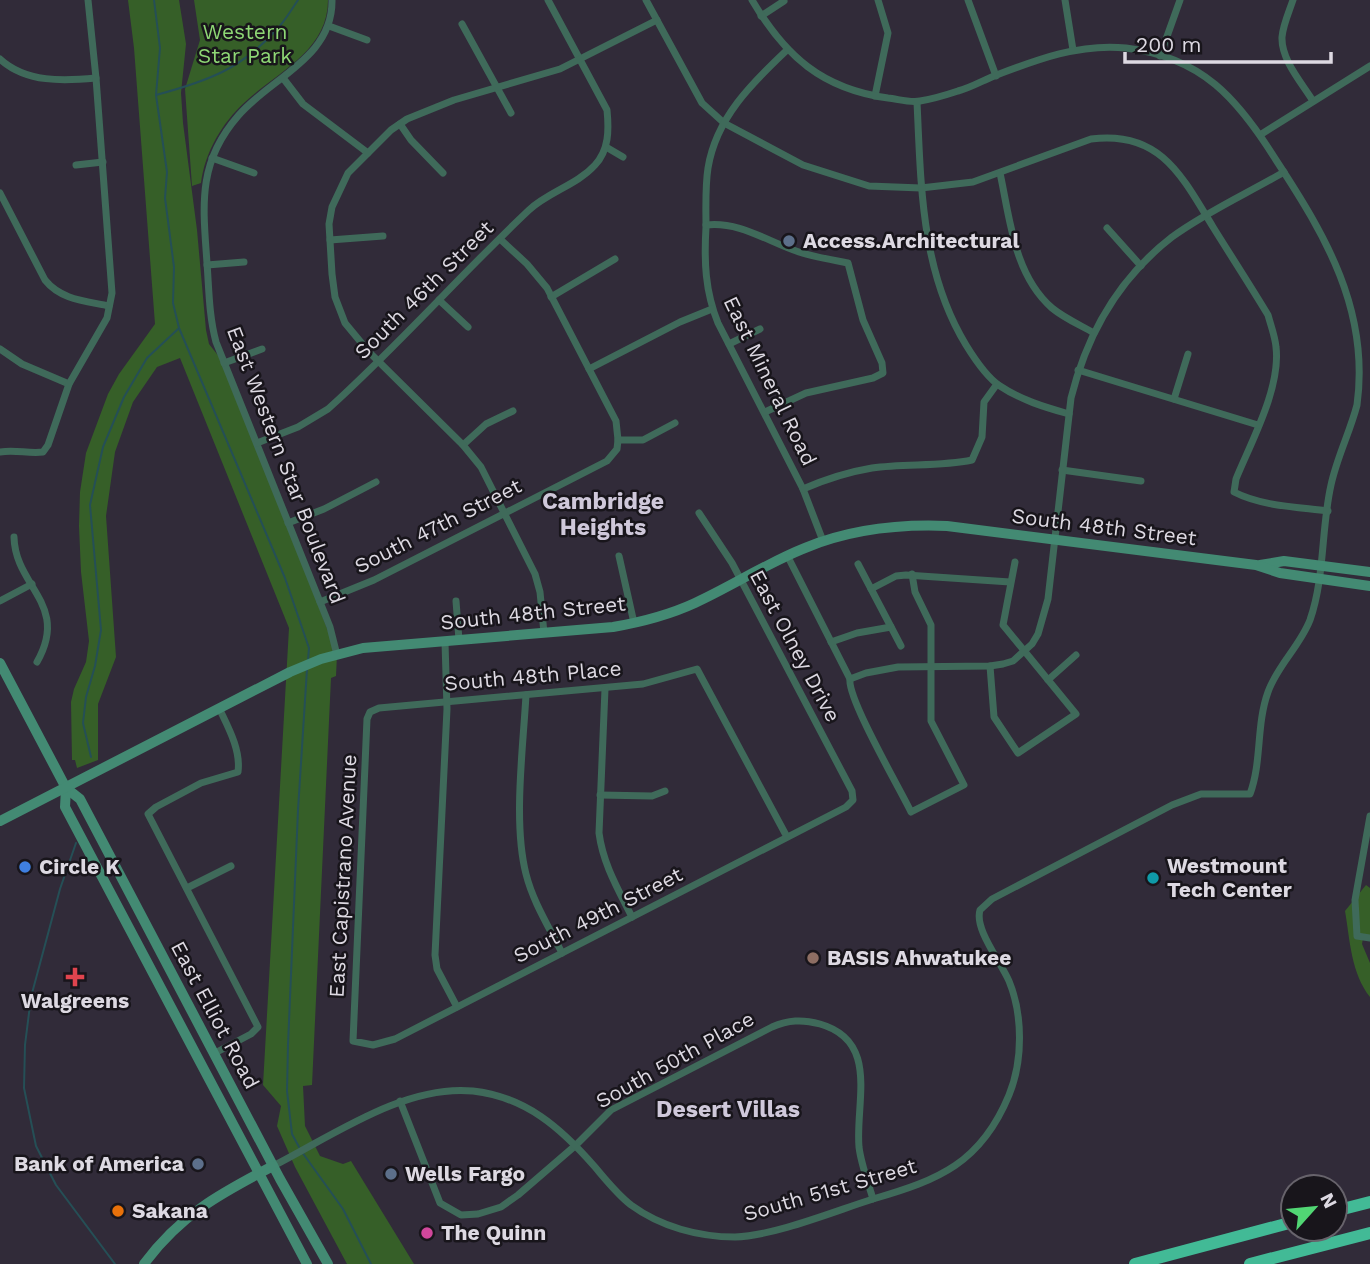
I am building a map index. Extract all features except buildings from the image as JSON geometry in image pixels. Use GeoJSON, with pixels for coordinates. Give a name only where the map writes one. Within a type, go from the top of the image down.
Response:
{"type":"FeatureCollection","features":[{"type":"Feature","properties":{"kind":"highway"},"geometry":{"type":"LineString","coordinates":[[1349,1207],[1370,1202]]}},
{"type":"Feature","properties":{"kind":"highway"},"geometry":{"type":"LineString","coordinates":[[1135,1264],[1279,1226]]}},
{"type":"Feature","properties":{"kind":"highway"},"geometry":{"type":"LineString","coordinates":[[1250,1264],[1370,1233]]}},
{"type":"Feature","properties":{"kind":"main road","name":"South 48th Street"},"geometry":{"type":"LineString","coordinates":[[0,821],[219,708],[321,659],[363,648],[634,623],[673,612],[787,555],[823,541],[877,528],[924,525],[1055,540],[1256,565],[1280,573],[1370,586]]}},
{"type":"Feature","properties":{"kind":"main road","name":"South 48th Street"},"geometry":{"type":"LineString","coordinates":[[1256,565],[1284,561],[1370,572]]}},
{"type":"Feature","properties":{"kind":"main road","name":"East Elliot Road"},"geometry":{"type":"LineString","coordinates":[[0,663],[66,788],[80,799],[273,1166],[328,1264]]}},
{"type":"Feature","properties":{"kind":"main road","name":"East Elliot Road"},"geometry":{"type":"LineString","coordinates":[[66,788],[65,807],[307,1264]]}},
{"type":"Feature","properties":{"kind":"main road"},"geometry":{"type":"LineString","coordinates":[[147,961],[161,954]]}},
{"type":"Feature","properties":{"kind":"main road","name":"South 51st Street"},"geometry":{"type":"LineString","coordinates":[[144,1264],[184,1219],[218,1194],[273,1166]]}},
{"type":"Feature","properties":{"kind":"street"},"geometry":{"type":"LineString","coordinates":[[0,452],[43,452],[48,445],[69,384],[107,318],[111,280],[88,0]]}},
{"type":"Feature","properties":{"kind":"street","name":"East Western Star Boulevard"},"geometry":{"type":"LineString","coordinates":[[332,0],[329,26],[309,56],[237,116],[212,158],[203,192],[210,313],[216,342],[330,627],[337,654]]}},
{"type":"Feature","properties":{"kind":"street"},"geometry":{"type":"LineString","coordinates":[[548,0],[607,110],[609,126],[606,147],[623,157]]}},
{"type":"Feature","properties":{"kind":"street"},"geometry":{"type":"LineString","coordinates":[[646,0],[702,103],[724,123],[803,165],[869,186],[922,188],[973,182],[1067,146],[1110,136],[1133,140],[1155,150],[1182,175],[1268,315],[1272,330],[1276,348],[1273,384],[1236,479],[1234,492],[1276,504],[1328,511]]}},
{"type":"Feature","properties":{"kind":"street"},"geometry":{"type":"LineString","coordinates":[[752,0],[787,50],[824,79],[853,92],[917,102],[960,91],[1073,50],[1104,47],[1126,48],[1160,56],[1198,72],[1219,86],[1237,103],[1317,222],[1354,300],[1362,339],[1363,357],[1356,407],[1331,485],[1318,579]]}},
{"type":"Feature","properties":{"kind":"street"},"geometry":{"type":"LineString","coordinates":[[876,96],[888,33],[878,0]]}},
{"type":"Feature","properties":{"kind":"street"},"geometry":{"type":"LineString","coordinates":[[968,0],[996,76]]}},
{"type":"Feature","properties":{"kind":"street"},"geometry":{"type":"LineString","coordinates":[[1065,0],[1073,50]]}},
{"type":"Feature","properties":{"kind":"street"},"geometry":{"type":"LineString","coordinates":[[1160,56],[1180,0]]}},
{"type":"Feature","properties":{"kind":"street"},"geometry":{"type":"LineString","coordinates":[[1293,0],[1282,34],[1282,44],[1289,62],[1313,101]]}},
{"type":"Feature","properties":{"kind":"street"},"geometry":{"type":"LineString","coordinates":[[761,16],[784,1]]}},
{"type":"Feature","properties":{"kind":"street"},"geometry":{"type":"LineString","coordinates":[[544,633],[540,592],[535,574],[481,467],[463,445],[378,361],[345,323],[335,298],[329,224],[332,207],[348,173],[400,124],[424,110],[560,69],[657,20]]}},
{"type":"Feature","properties":{"kind":"street"},"geometry":{"type":"LineString","coordinates":[[462,24],[511,113]]}},
{"type":"Feature","properties":{"kind":"street"},"geometry":{"type":"LineString","coordinates":[[329,26],[367,40]]}},
{"type":"Feature","properties":{"kind":"street","name":"East Mineral Road"},"geometry":{"type":"LineString","coordinates":[[787,50],[734,104],[724,123],[707,169],[704,268],[712,309],[803,489],[823,541]]}},
{"type":"Feature","properties":{"kind":"street"},"geometry":{"type":"LineString","coordinates":[[0,59],[6,65],[26,74],[47,80],[96,78]]}},
{"type":"Feature","properties":{"kind":"street"},"geometry":{"type":"LineString","coordinates":[[1260,135],[1370,65]]}},
{"type":"Feature","properties":{"kind":"street"},"geometry":{"type":"LineString","coordinates":[[283,78],[303,104],[368,152]]}},
{"type":"Feature","properties":{"kind":"street"},"geometry":{"type":"LineString","coordinates":[[917,102],[928,246],[951,320],[973,356],[998,384],[1033,404],[1069,414]]}},
{"type":"Feature","properties":{"kind":"street"},"geometry":{"type":"LineString","coordinates":[[400,124],[443,173]]}},
{"type":"Feature","properties":{"kind":"street","name":"South 46th Street"},"geometry":{"type":"LineString","coordinates":[[257,443],[315,418],[337,402],[532,207],[584,175],[596,164],[606,147]]}},
{"type":"Feature","properties":{"kind":"street"},"geometry":{"type":"LineString","coordinates":[[212,158],[254,173]]}},
{"type":"Feature","properties":{"kind":"street"},"geometry":{"type":"LineString","coordinates":[[76,165],[103,162]]}},
{"type":"Feature","properties":{"kind":"street"},"geometry":{"type":"LineString","coordinates":[[850,679],[883,669],[990,666],[1013,661],[1025,652],[1038,634],[1048,599],[1069,414],[1078,370],[1094,333],[1116,293],[1141,265],[1174,236],[1284,172]]}},
{"type":"Feature","properties":{"kind":"street"},"geometry":{"type":"LineString","coordinates":[[1000,173],[1019,258],[1035,291],[1063,317],[1094,333]]}},
{"type":"Feature","properties":{"kind":"street"},"geometry":{"type":"LineString","coordinates":[[0,193],[45,280],[53,290],[61,295],[109,306]]}},
{"type":"Feature","properties":{"kind":"street"},"geometry":{"type":"LineString","coordinates":[[706,225],[736,227],[798,252],[848,263],[863,320],[882,363],[883,373],[873,378],[806,393],[765,412]]}},
{"type":"Feature","properties":{"kind":"street"},"geometry":{"type":"LineString","coordinates":[[1107,228],[1141,265]]}},
{"type":"Feature","properties":{"kind":"street"},"geometry":{"type":"LineString","coordinates":[[330,240],[383,236]]}},
{"type":"Feature","properties":{"kind":"street"},"geometry":{"type":"LineString","coordinates":[[500,239],[537,275],[551,297],[616,421],[618,440],[643,440],[675,423]]}},
{"type":"Feature","properties":{"kind":"street"},"geometry":{"type":"LineString","coordinates":[[551,297],[615,259]]}},
{"type":"Feature","properties":{"kind":"street"},"geometry":{"type":"LineString","coordinates":[[207,265],[244,262]]}},
{"type":"Feature","properties":{"kind":"street"},"geometry":{"type":"LineString","coordinates":[[439,300],[468,327]]}},
{"type":"Feature","properties":{"kind":"street"},"geometry":{"type":"LineString","coordinates":[[589,369],[680,322],[712,309]]}},
{"type":"Feature","properties":{"kind":"street"},"geometry":{"type":"LineString","coordinates":[[729,344],[760,330]]}},
{"type":"Feature","properties":{"kind":"street"},"geometry":{"type":"LineString","coordinates":[[0,349],[22,363],[69,384]]}},
{"type":"Feature","properties":{"kind":"street"},"geometry":{"type":"LineString","coordinates":[[224,363],[262,349]]}},
{"type":"Feature","properties":{"kind":"street"},"geometry":{"type":"LineString","coordinates":[[1174,399],[1188,354]]}},
{"type":"Feature","properties":{"kind":"street"},"geometry":{"type":"LineString","coordinates":[[1078,370],[1258,425]]}},
{"type":"Feature","properties":{"kind":"street"},"geometry":{"type":"LineString","coordinates":[[803,489],[834,476],[875,468],[954,464],[972,460],[982,437],[984,402],[998,384]]}},
{"type":"Feature","properties":{"kind":"street"},"geometry":{"type":"LineString","coordinates":[[463,445],[486,424],[513,411]]}},
{"type":"Feature","properties":{"kind":"street","name":"South 47th Street"},"geometry":{"type":"LineString","coordinates":[[320,602],[374,580],[607,461],[617,449],[618,440]]}},
{"type":"Feature","properties":{"kind":"street"},"geometry":{"type":"LineString","coordinates":[[1062,470],[1141,481]]}},
{"type":"Feature","properties":{"kind":"street"},"geometry":{"type":"LineString","coordinates":[[288,523],[324,509],[376,482]]}},
{"type":"Feature","properties":{"kind":"street","name":"East Olney Drive"},"geometry":{"type":"LineString","coordinates":[[699,513],[723,547],[741,580],[852,791],[853,800]]}},
{"type":"Feature","properties":{"kind":"street"},"geometry":{"type":"LineString","coordinates":[[14,537],[15,550],[45,610],[49,626],[45,648],[37,662]]}},
{"type":"Feature","properties":{"kind":"street"},"geometry":{"type":"LineString","coordinates":[[787,555],[850,679],[849,688],[911,812],[964,785],[930,721],[932,625],[915,592],[912,575]]}},
{"type":"Feature","properties":{"kind":"street"},"geometry":{"type":"LineString","coordinates":[[619,556],[634,623]]}},
{"type":"Feature","properties":{"kind":"street"},"geometry":{"type":"LineString","coordinates":[[990,666],[994,717],[1018,753],[1076,714],[1003,625],[1015,562]]}},
{"type":"Feature","properties":{"kind":"street"},"geometry":{"type":"LineString","coordinates":[[858,564],[901,646]]}},
{"type":"Feature","properties":{"kind":"street"},"geometry":{"type":"LineString","coordinates":[[871,589],[897,576],[912,575],[1010,582]]}},
{"type":"Feature","properties":{"kind":"street","name":"South 51st Street"},"geometry":{"type":"LineString","coordinates":[[273,1166],[400,1101],[448,1090],[495,1095],[534,1111],[564,1133],[611,1186],[632,1205],[659,1221],[695,1233],[749,1235],[920,1186],[953,1168],[980,1142],[995,1122],[1010,1094],[1018,1055],[1018,1019],[1009,981],[979,923],[980,910],[986,904],[1172,805],[1200,794],[1250,794],[1256,779],[1259,729],[1266,696],[1278,672],[1305,632],[1314,606],[1318,579]]}},
{"type":"Feature","properties":{"kind":"street"},"geometry":{"type":"LineString","coordinates":[[0,601],[32,584]]}},
{"type":"Feature","properties":{"kind":"street"},"geometry":{"type":"LineString","coordinates":[[456,601],[459,640]]}},
{"type":"Feature","properties":{"kind":"street"},"geometry":{"type":"LineString","coordinates":[[831,642],[857,632],[891,627]]}},
{"type":"Feature","properties":{"kind":"street"},"geometry":{"type":"LineString","coordinates":[[444,642],[447,701],[435,955],[437,970],[457,1007]]}},
{"type":"Feature","properties":{"kind":"street"},"geometry":{"type":"LineString","coordinates":[[1048,680],[1076,655]]}},
{"type":"Feature","properties":{"kind":"street","name":"South 48th Place"},"geometry":{"type":"LineString","coordinates":[[370,712],[379,708],[447,701],[605,689],[657,681],[697,668],[787,837]]}},
{"type":"Feature","properties":{"kind":"street"},"geometry":{"type":"LineString","coordinates":[[605,689],[599,833],[601,852],[632,917]]}},
{"type":"Feature","properties":{"kind":"street"},"geometry":{"type":"LineString","coordinates":[[526,695],[520,829],[522,854],[526,876],[536,902],[562,953]]}},
{"type":"Feature","properties":{"kind":"street"},"geometry":{"type":"LineString","coordinates":[[215,1053],[251,1034],[258,1027],[148,814],[201,783],[238,772],[239,763],[232,734],[219,708]]}},
{"type":"Feature","properties":{"kind":"street","name":"East Capistrano Avenue"},"geometry":{"type":"LineString","coordinates":[[353,1041],[370,712]]}},
{"type":"Feature","properties":{"kind":"street"},"geometry":{"type":"LineString","coordinates":[[600,794],[652,796],[665,791]]}},
{"type":"Feature","properties":{"kind":"street","name":"South 49th Street"},"geometry":{"type":"LineString","coordinates":[[353,1041],[373,1045],[385,1043],[846,807],[853,800]]}},
{"type":"Feature","properties":{"kind":"street"},"geometry":{"type":"LineString","coordinates":[[1370,816],[1356,890],[1357,936],[1370,938]]}},
{"type":"Feature","properties":{"kind":"street"},"geometry":{"type":"LineString","coordinates":[[187,888],[232,866]]}},
{"type":"Feature","properties":{"kind":"street","name":"South 50th Place"},"geometry":{"type":"LineString","coordinates":[[400,1101],[436,1196],[446,1208],[461,1215],[478,1214],[507,1203],[576,1145],[611,1111],[779,1024],[798,1020],[811,1022],[842,1035],[859,1062],[862,1095],[859,1143],[873,1199]]}},
{"type":"Feature","properties":{"kind":"green space"},"geometry":{"type":"Polygon","coordinates":[[[128,0],[179,0],[186,44],[181,93],[183,123],[209,344],[224,363],[257,443],[337,655],[336,676],[331,678],[312,1085],[303,1086],[305,1126],[320,1156],[343,1164],[351,1161],[414,1264],[347,1264],[295,1167],[277,1126],[281,1106],[263,1085],[289,628],[180,358],[157,367],[133,402],[115,452],[106,516],[116,657],[98,704],[98,760],[77,768],[75,760],[72,760],[71,702],[86,662],[89,641],[79,526],[80,492],[86,453],[108,394],[155,324],[128,0]]]}},
{"type":"Feature","properties":{"kind":"green space","name":"Western Star Park"},"geometry":{"type":"Polygon","coordinates":[[[194,0],[328,0],[326,18],[310,47],[229,119],[206,160],[201,183],[192,186],[185,89],[200,40],[194,0]]]}},
{"type":"Feature","properties":{"kind":"green space"},"geometry":{"type":"Polygon","coordinates":[[[1366,885],[1370,888],[1370,938],[1363,938],[1362,944],[1370,963],[1370,997],[1355,967],[1345,911],[1366,885]]]}},
{"type":"Feature","properties":{"kind":"waterway"},"geometry":{"type":"LineString","coordinates":[[154,0],[160,48],[156,95],[167,172],[165,198],[174,267],[173,303],[179,328],[285,578],[309,648],[308,660]]}},
{"type":"Feature","properties":{"kind":"waterway"},"geometry":{"type":"LineString","coordinates":[[156,95],[208,78],[238,63],[279,27],[298,0]]}},
{"type":"Feature","properties":{"kind":"waterway"},"geometry":{"type":"LineString","coordinates":[[91,757],[83,723],[101,630],[90,505],[103,447],[124,397],[147,358],[178,329]]}},
{"type":"Feature","properties":{"kind":"waterway"},"geometry":{"type":"LineString","coordinates":[[299,1147],[292,1134],[287,1091],[298,810],[307,669]]}},
{"type":"Feature","properties":{"kind":"waterway"},"geometry":{"type":"LineString","coordinates":[[76,843],[60,889],[31,997],[25,1045],[24,1088],[36,1146],[56,1185],[115,1264]]}},
{"type":"Feature","properties":{"kind":"waterway"},"geometry":{"type":"LineString","coordinates":[[302,1152],[343,1209],[371,1264]]}},
{"type":"Feature","properties":{"kind":"place","name":"Access.Architectural"},"geometry":{"type":"Point","coordinates":[789,241]}},
{"type":"Feature","properties":{"kind":"place","name":"Circle K"},"geometry":{"type":"Point","coordinates":[25,867]}},
{"type":"Feature","properties":{"kind":"place","name":"Westmount Tech Center"},"geometry":{"type":"Point","coordinates":[1153,878]}},
{"type":"Feature","properties":{"kind":"place","name":"BASIS Ahwatukee"},"geometry":{"type":"Point","coordinates":[813,958]}},
{"type":"Feature","properties":{"kind":"place","name":"Walgreens"},"geometry":{"type":"Point","coordinates":[75,977]}},
{"type":"Feature","properties":{"kind":"place","name":"Bank of America"},"geometry":{"type":"Point","coordinates":[198,1164]}},
{"type":"Feature","properties":{"kind":"place","name":"Wells Fargo"},"geometry":{"type":"Point","coordinates":[391,1174]}},
{"type":"Feature","properties":{"kind":"place","name":"Sakana"},"geometry":{"type":"Point","coordinates":[118,1211]}},
{"type":"Feature","properties":{"kind":"place","name":"The Quinn"},"geometry":{"type":"Point","coordinates":[427,1233]}},
{"type":"Feature","properties":{"kind":"district","name":"Cambridge Heights"},"geometry":{"type":"Point","coordinates":[603,514]}},
{"type":"Feature","properties":{"kind":"district","name":"Desert Villas"},"geometry":{"type":"Point","coordinates":[728,1109]}}]}
